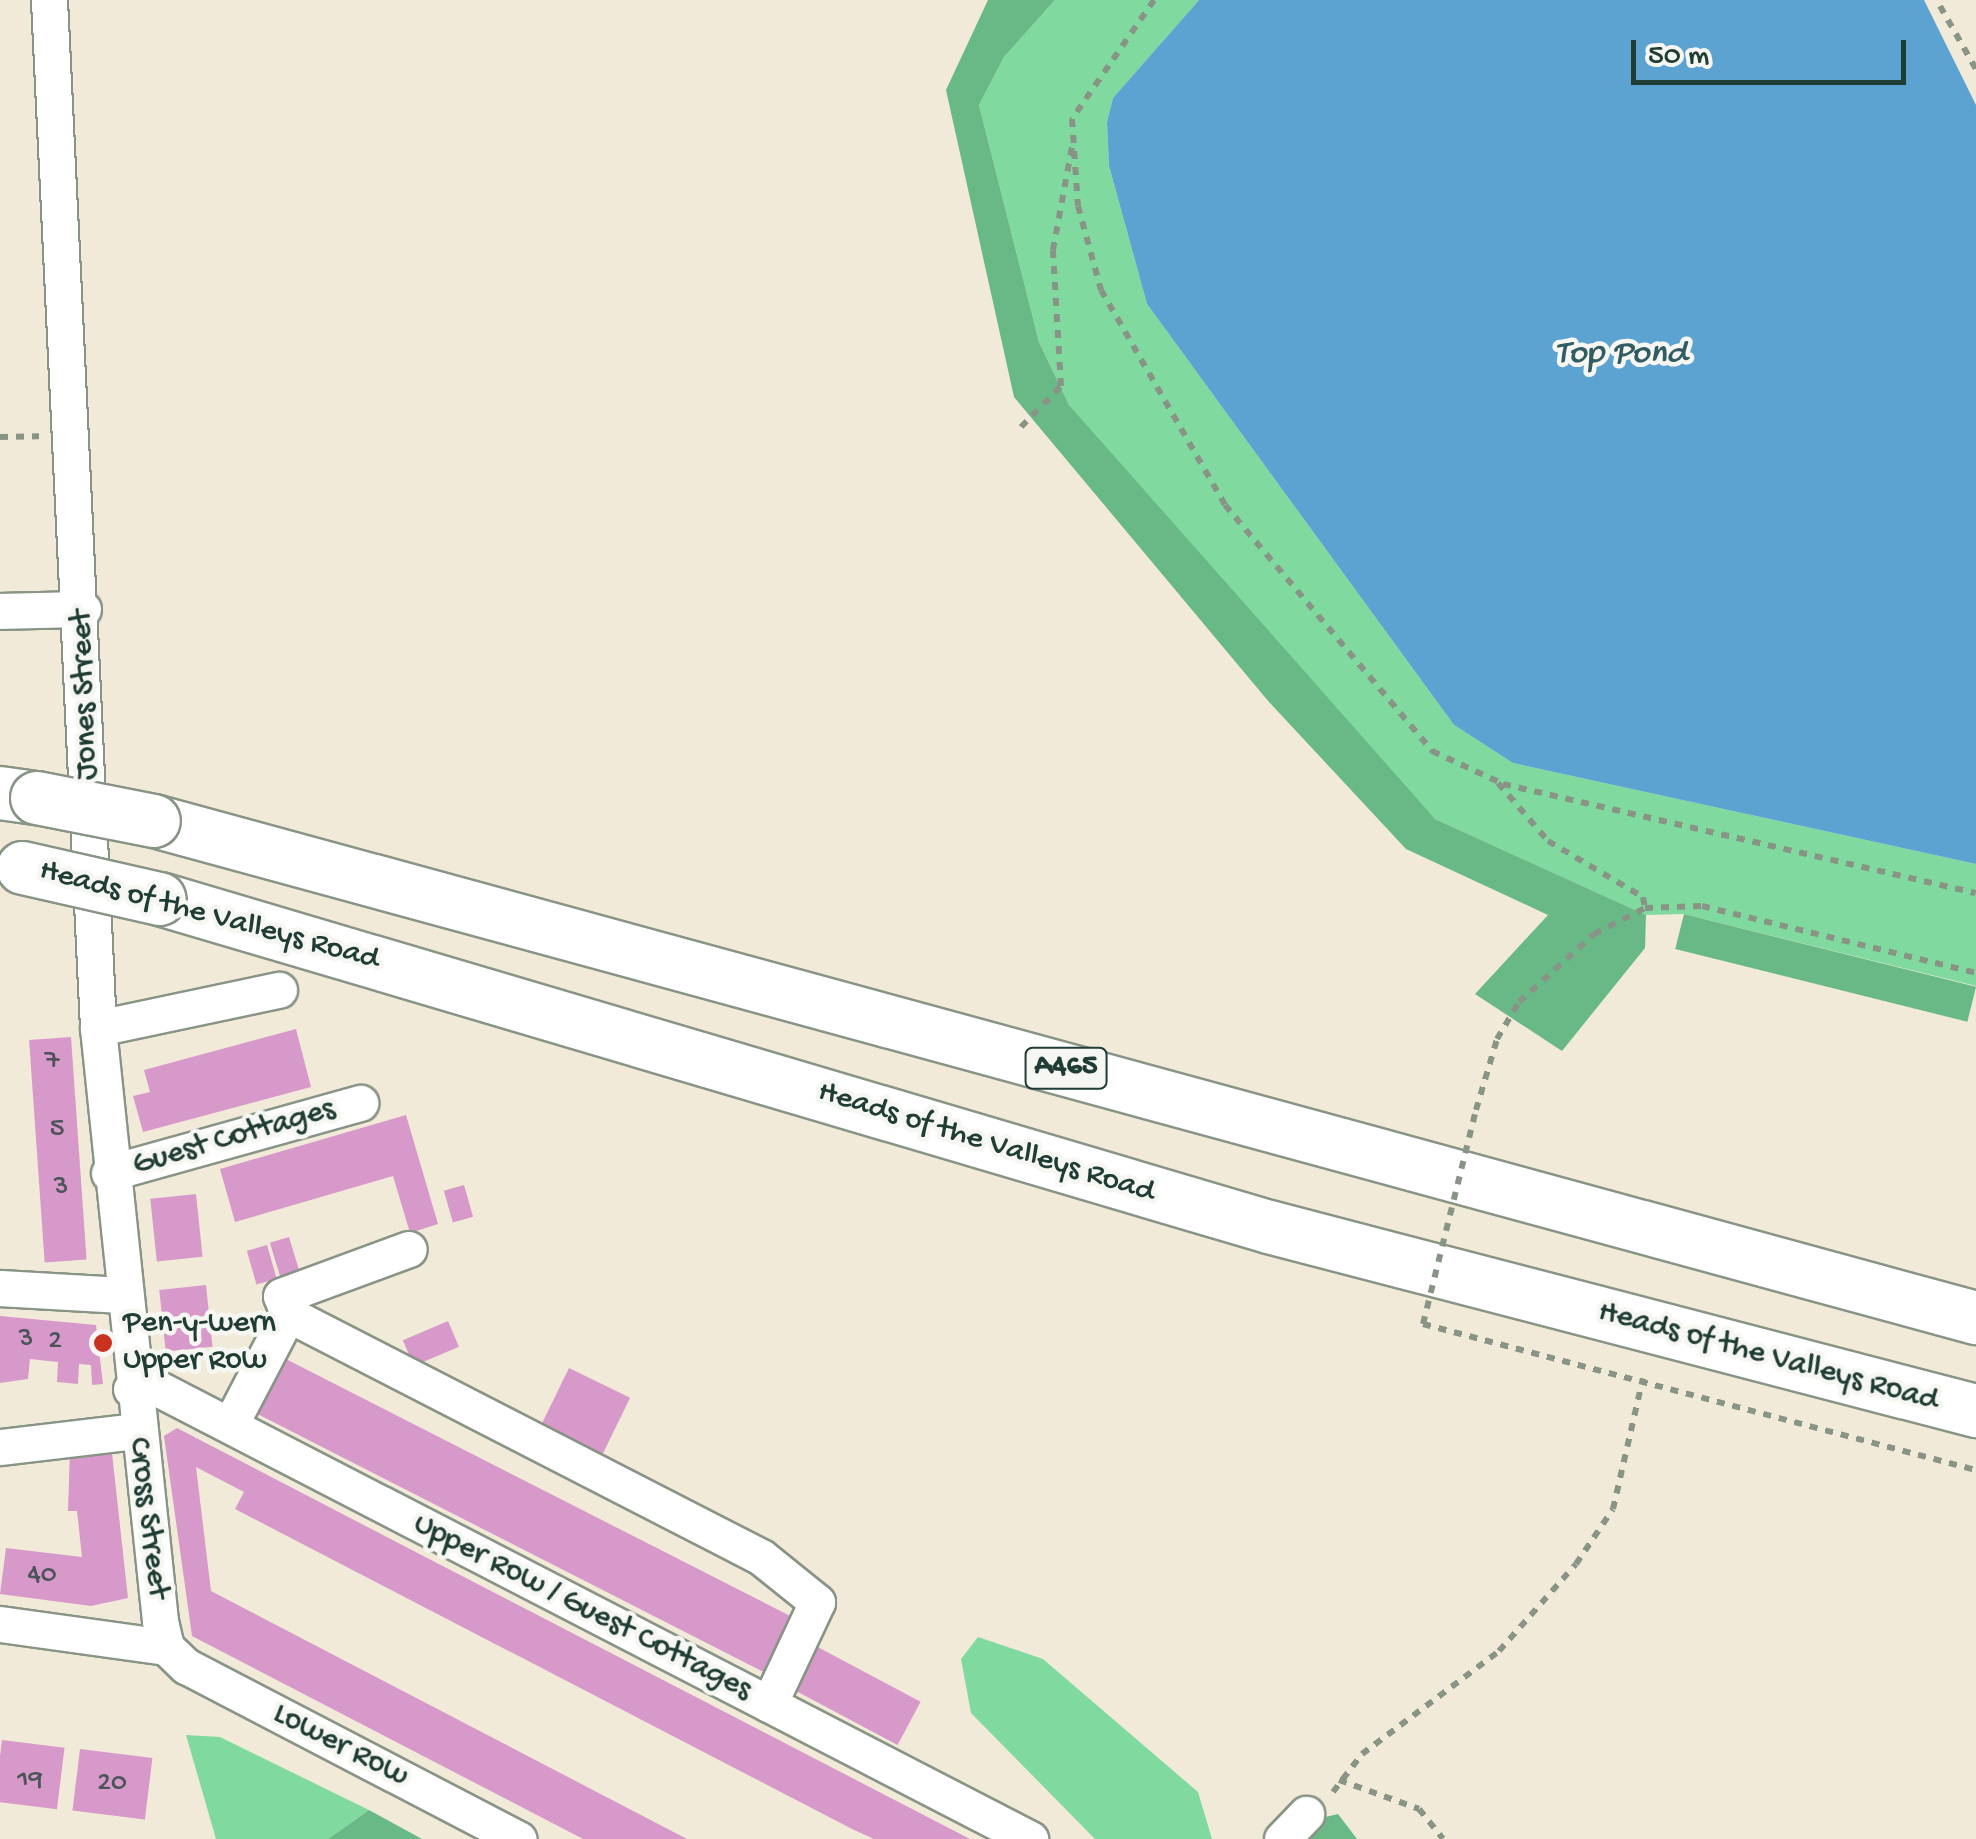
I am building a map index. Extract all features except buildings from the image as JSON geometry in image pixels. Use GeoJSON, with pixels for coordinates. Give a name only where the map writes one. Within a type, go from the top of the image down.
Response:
{"type":"FeatureCollection","features":[{"type":"Feature","properties":{"kind":"highway","name":"A465"},"geometry":{"type":"LineString","coordinates":[[19,796],[154,821],[1976,1318]]}},
{"type":"Feature","properties":{"kind":"highway","name":"Heads of the Valleys Road"},"geometry":{"type":"LineString","coordinates":[[11,866],[160,900],[1269,1227],[1976,1411]]}},
{"type":"Feature","properties":{"kind":"street","name":"Jones Street"},"geometry":{"type":"LineString","coordinates":[[49,0],[83,609],[98,1028],[131,1388]]}},
{"type":"Feature","properties":{"kind":"street"},"geometry":{"type":"LineString","coordinates":[[0,611],[83,609]]}},
{"type":"Feature","properties":{"kind":"street"},"geometry":{"type":"LineString","coordinates":[[98,1028],[279,990]]}},
{"type":"Feature","properties":{"kind":"street","name":"Guest Cottages"},"geometry":{"type":"LineString","coordinates":[[109,1173],[360,1103]]}},
{"type":"Feature","properties":{"kind":"street"},"geometry":{"type":"LineString","coordinates":[[409,1250],[281,1296],[288,1314],[811,1590],[815,1614],[769,1704]]}},
{"type":"Feature","properties":{"kind":"street"},"geometry":{"type":"LineString","coordinates":[[0,1288],[122,1295]]}},
{"type":"Feature","properties":{"kind":"street"},"geometry":{"type":"LineString","coordinates":[[230,1425],[288,1314]]}},
{"type":"Feature","properties":{"kind":"street","name":"Upper Row / Guest Cottages"},"geometry":{"type":"LineString","coordinates":[[131,1388],[157,1388],[1030,1839]]}},
{"type":"Feature","properties":{"kind":"street","name":"Cross Street"},"geometry":{"type":"LineString","coordinates":[[131,1388],[166,1646]]}},
{"type":"Feature","properties":{"kind":"street"},"geometry":{"type":"LineString","coordinates":[[0,1447],[136,1431]]}},
{"type":"Feature","properties":{"kind":"street"},"geometry":{"type":"LineString","coordinates":[[0,1624],[166,1646]]}},
{"type":"Feature","properties":{"kind":"street","name":"Lower Row"},"geometry":{"type":"LineString","coordinates":[[166,1646],[186,1666],[520,1839]]}},
{"type":"Feature","properties":{"kind":"path"},"geometry":{"type":"LineString","coordinates":[[1021,428],[1061,386],[1053,250],[1086,88],[1154,0]]}},
{"type":"Feature","properties":{"kind":"path"},"geometry":{"type":"LineString","coordinates":[[1940,6],[1976,69]]}},
{"type":"Feature","properties":{"kind":"path"},"geometry":{"type":"LineString","coordinates":[[1074,140],[1078,206],[1101,290],[1225,505],[1432,751],[1496,780],[1976,893]]}},
{"type":"Feature","properties":{"kind":"path"},"geometry":{"type":"LineString","coordinates":[[0,437],[23,437]]}},
{"type":"Feature","properties":{"kind":"path"},"geometry":{"type":"LineString","coordinates":[[1496,780],[1548,841],[1642,897],[1645,908]]}},
{"type":"Feature","properties":{"kind":"path"},"geometry":{"type":"LineString","coordinates":[[1976,973],[1702,906],[1645,908],[1594,934],[1520,1002],[1496,1038],[1423,1324],[1643,1378],[1976,1470]]}},
{"type":"Feature","properties":{"kind":"path"},"geometry":{"type":"LineString","coordinates":[[1294,1826],[1328,1802],[1338,1780],[1499,1652],[1576,1564],[1613,1509],[1643,1378]]}},
{"type":"Feature","properties":{"kind":"path"},"geometry":{"type":"LineString","coordinates":[[1338,1780],[1419,1809],[1443,1839]]}},
{"type":"Feature","properties":{"kind":"green space"},"geometry":{"type":"Polygon","coordinates":[[[988,0],[1055,0],[1004,57],[979,105],[1039,342],[1069,405],[1435,819],[1646,915],[1645,948],[1562,1051],[1475,994],[1548,915],[1406,849],[1269,702],[1014,397],[946,90],[988,0]]]}},
{"type":"Feature","properties":{"kind":"green space"},"geometry":{"type":"Polygon","coordinates":[[[1055,0],[1199,0],[1113,98],[1107,122],[1109,166],[1147,304],[1454,725],[1513,763],[1976,864],[1976,986],[1684,914],[1646,915],[1435,819],[1325,704],[1069,405],[1039,342],[979,105],[1004,57],[1055,0]]]}},
{"type":"Feature","properties":{"kind":"green space"},"geometry":{"type":"Polygon","coordinates":[[[1684,914],[1976,987],[1967,1022],[1675,949],[1684,914]]]}},
{"type":"Feature","properties":{"kind":"green space"},"geometry":{"type":"Polygon","coordinates":[[[978,1637],[1043,1659],[1198,1792],[1212,1839],[1095,1839],[971,1713],[961,1659],[978,1637]]]}},
{"type":"Feature","properties":{"kind":"green space"},"geometry":{"type":"Polygon","coordinates":[[[186,1735],[220,1737],[369,1810],[328,1839],[216,1839],[186,1735]]]}},
{"type":"Feature","properties":{"kind":"green space"},"geometry":{"type":"Polygon","coordinates":[[[369,1810],[422,1839],[328,1839],[369,1810]]]}},
{"type":"Feature","properties":{"kind":"green space"},"geometry":{"type":"Polygon","coordinates":[[[1338,1814],[1357,1839],[1301,1839],[1321,1818],[1338,1814]]]}},
{"type":"Feature","properties":{"kind":"water","name":"Top Pond"},"geometry":{"type":"Polygon","coordinates":[[[1199,0],[1924,0],[1976,105],[1976,864],[1513,763],[1454,725],[1147,304],[1109,166],[1107,122],[1113,98],[1199,0]]]}},
{"type":"Feature","properties":{"kind":"place","name":"Pen-y-wern Upper Row"},"geometry":{"type":"Point","coordinates":[103,1343]}}]}
